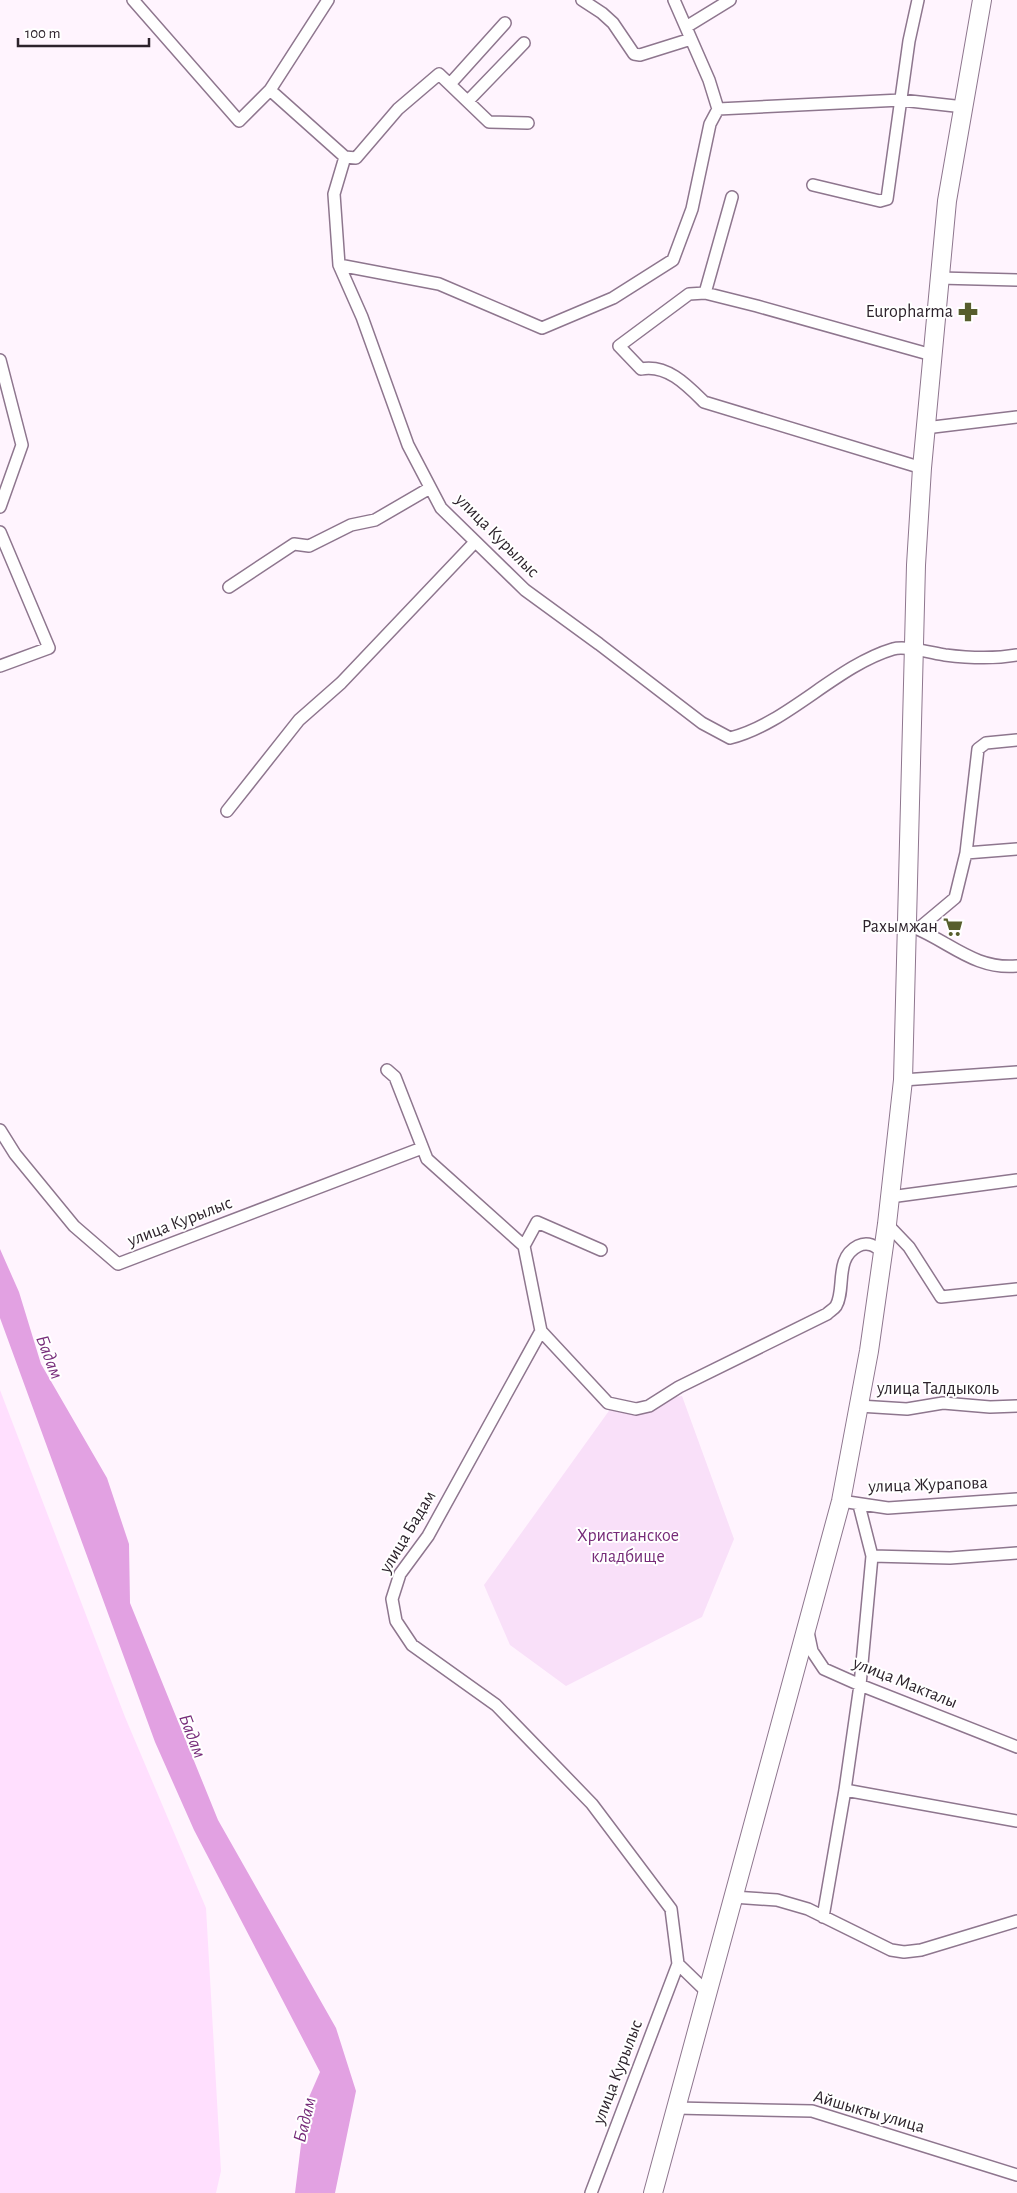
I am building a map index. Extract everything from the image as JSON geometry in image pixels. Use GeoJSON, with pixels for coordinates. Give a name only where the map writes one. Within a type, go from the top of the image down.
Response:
{"type":"FeatureCollection","features":[{"type":"Feature","properties":{"kind":"highway"},"geometry":{"type":"LineString","coordinates":[[653,2193],[841,1501],[859,1406],[883,1252],[903,1080],[912,926],[916,565],[925,428],[947,201],[982,0]]}},
{"type":"Feature","properties":{"kind":"street"},"geometry":{"type":"LineString","coordinates":[[133,0],[239,121],[270,90],[328,0]]}},
{"type":"Feature","properties":{"kind":"street"},"geometry":{"type":"LineString","coordinates":[[582,0],[602,13],[613,24],[634,54],[640,55],[691,39]]}},
{"type":"Feature","properties":{"kind":"street"},"geometry":{"type":"LineString","coordinates":[[338,265],[439,284],[542,328],[613,298],[673,260],[692,209],[710,124],[718,109],[709,80],[674,0]]}},
{"type":"Feature","properties":{"kind":"street"},"geometry":{"type":"LineString","coordinates":[[686,27],[730,0]]}},
{"type":"Feature","properties":{"kind":"street"},"geometry":{"type":"LineString","coordinates":[[814,185],[880,202],[887,199],[909,41],[918,0]]}},
{"type":"Feature","properties":{"kind":"street"},"geometry":{"type":"LineString","coordinates":[[450,84],[505,23]]}},
{"type":"Feature","properties":{"kind":"street"},"geometry":{"type":"LineString","coordinates":[[468,101],[524,43]]}},
{"type":"Feature","properties":{"kind":"street"},"geometry":{"type":"LineString","coordinates":[[270,90],[345,157],[356,158],[398,109],[439,74],[489,122],[528,124]]}},
{"type":"Feature","properties":{"kind":"street"},"geometry":{"type":"LineString","coordinates":[[718,109],[901,100],[964,107]]}},
{"type":"Feature","properties":{"kind":"street","name":"улица Курылыс"},"geometry":{"type":"LineString","coordinates":[[345,157],[334,194],[338,265],[362,318],[408,446],[441,508],[525,590],[702,723],[730,738],[750,733],[836,678],[880,653],[896,648],[947,655],[999,658],[1017,655]]}},
{"type":"Feature","properties":{"kind":"street"},"geometry":{"type":"LineString","coordinates":[[705,293],[732,196]]}},
{"type":"Feature","properties":{"kind":"street"},"geometry":{"type":"LineString","coordinates":[[940,278],[1017,280]]}},
{"type":"Feature","properties":{"kind":"street"},"geometry":{"type":"LineString","coordinates":[[922,468],[704,402],[684,381],[652,367],[641,369],[618,346],[689,294],[705,293],[932,355]]}},
{"type":"Feature","properties":{"kind":"street"},"geometry":{"type":"LineString","coordinates":[[0,360],[22,445],[0,507]]}},
{"type":"Feature","properties":{"kind":"street"},"geometry":{"type":"LineString","coordinates":[[925,428],[1017,417]]}},
{"type":"Feature","properties":{"kind":"street"},"geometry":{"type":"LineString","coordinates":[[228,587],[294,544],[309,546],[352,524],[375,520],[430,488]]}},
{"type":"Feature","properties":{"kind":"street"},"geometry":{"type":"LineString","coordinates":[[0,532],[49,648],[0,666]]}},
{"type":"Feature","properties":{"kind":"street"},"geometry":{"type":"LineString","coordinates":[[227,812],[299,720],[341,683],[476,542]]}},
{"type":"Feature","properties":{"kind":"street"},"geometry":{"type":"LineString","coordinates":[[1017,740],[986,743],[978,749],[966,853],[955,898],[912,926],[978,961],[1004,967],[1017,966]]}},
{"type":"Feature","properties":{"kind":"street"},"geometry":{"type":"LineString","coordinates":[[966,853],[1017,849]]}},
{"type":"Feature","properties":{"kind":"street"},"geometry":{"type":"LineString","coordinates":[[386,1070],[395,1077],[427,1159],[524,1246],[541,1331],[608,1403],[636,1409],[649,1406],[679,1387],[827,1314],[836,1306],[845,1258],[855,1247],[863,1243],[873,1245],[883,1252]]}},
{"type":"Feature","properties":{"kind":"street"},"geometry":{"type":"LineString","coordinates":[[903,1080],[1017,1072]]}},
{"type":"Feature","properties":{"kind":"street","name":"улица Курылыс"},"geometry":{"type":"LineString","coordinates":[[0,1130],[15,1154],[74,1226],[118,1264],[422,1148]]}},
{"type":"Feature","properties":{"kind":"street"},"geometry":{"type":"LineString","coordinates":[[890,1197],[1017,1180]]}},
{"type":"Feature","properties":{"kind":"street"},"geometry":{"type":"LineString","coordinates":[[524,1246],[537,1222],[602,1250]]}},
{"type":"Feature","properties":{"kind":"street"},"geometry":{"type":"LineString","coordinates":[[887,1224],[909,1247],[941,1297],[1017,1289]]}},
{"type":"Feature","properties":{"kind":"street","name":"улица Бадам"},"geometry":{"type":"LineString","coordinates":[[541,1331],[428,1536],[400,1574],[392,1599],[396,1621],[412,1645],[496,1705],[592,1804],[672,1909],[678,1964]]}},
{"type":"Feature","properties":{"kind":"street","name":"улица Талдыколь"},"geometry":{"type":"LineString","coordinates":[[859,1406],[907,1409],[943,1403],[990,1407],[1017,1406]]}},
{"type":"Feature","properties":{"kind":"street","name":"улица Журапова"},"geometry":{"type":"LineString","coordinates":[[841,1501],[888,1508],[1017,1499]]}},
{"type":"Feature","properties":{"kind":"street"},"geometry":{"type":"LineString","coordinates":[[824,1917],[846,1790],[860,1685],[872,1556],[859,1505]]}},
{"type":"Feature","properties":{"kind":"street"},"geometry":{"type":"LineString","coordinates":[[872,1556],[950,1558],[1017,1553]]}},
{"type":"Feature","properties":{"kind":"street","name":"улица Макталы"},"geometry":{"type":"LineString","coordinates":[[806,1625],[812,1651],[824,1668],[860,1685],[1017,1747]]}},
{"type":"Feature","properties":{"kind":"street"},"geometry":{"type":"LineString","coordinates":[[846,1790],[1017,1820]]}},
{"type":"Feature","properties":{"kind":"street"},"geometry":{"type":"LineString","coordinates":[[733,1897],[777,1900],[808,1909],[890,1950],[904,1952],[921,1950],[1017,1921]]}},
{"type":"Feature","properties":{"kind":"street"},"geometry":{"type":"LineString","coordinates":[[678,1964],[708,1993]]}},
{"type":"Feature","properties":{"kind":"street","name":"улица Курылыс"},"geometry":{"type":"LineString","coordinates":[[591,2193],[678,1964]]}},
{"type":"Feature","properties":{"kind":"street","name":"Айшыкты улица"},"geometry":{"type":"LineString","coordinates":[[676,2108],[812,2111],[1017,2175]]}},
{"type":"Feature","properties":{"kind":"shaded area"},"geometry":{"type":"Polygon","coordinates":[[[0,1390],[125,1717],[206,1908],[221,2171],[216,2193],[0,2193],[0,1390]]]}},
{"type":"Feature","properties":{"kind":"green space","name":"Христианское кладбище"},"geometry":{"type":"Polygon","coordinates":[[[682,1396],[734,1539],[702,1617],[566,1686],[510,1645],[484,1585],[611,1408],[682,1396]]]}},
{"type":"Feature","properties":{"kind":"water","name":"Бадам"},"geometry":{"type":"Polygon","coordinates":[[[0,1249],[19,1292],[41,1364],[107,1478],[129,1544],[130,1603],[218,1820],[336,2028],[356,2091],[335,2193],[295,2193],[306,2104],[320,2072],[194,1830],[155,1742],[0,1318],[0,1249]]]}},
{"type":"Feature","properties":{"kind":"place","name":"Europharma"},"geometry":{"type":"Point","coordinates":[968,312]}},
{"type":"Feature","properties":{"kind":"place","name":"Рахымжан"},"geometry":{"type":"Point","coordinates":[953,927]}}]}
